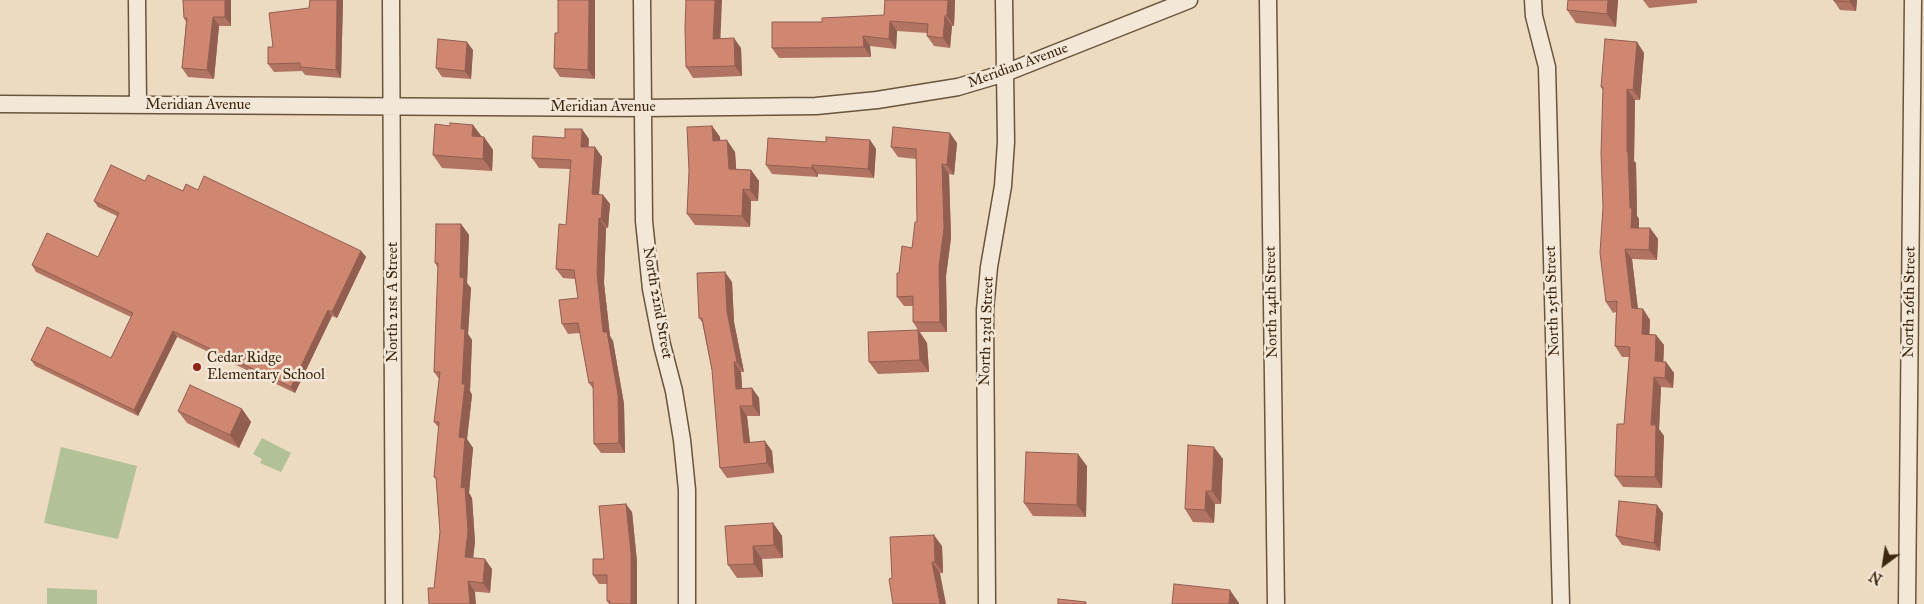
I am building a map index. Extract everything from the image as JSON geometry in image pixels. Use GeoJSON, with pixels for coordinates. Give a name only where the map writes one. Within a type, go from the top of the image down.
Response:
{"type":"FeatureCollection","features":[{"type":"Feature","properties":{"kind":"street"},"geometry":{"type":"LineString","coordinates":[[137,0],[138,105]]}},
{"type":"Feature","properties":{"kind":"street","name":"North 21st A Street"},"geometry":{"type":"LineString","coordinates":[[391,0],[394,604]]}},
{"type":"Feature","properties":{"kind":"street","name":"North 22nd Street"},"geometry":{"type":"LineString","coordinates":[[642,0],[644,221],[651,289],[662,345],[674,391],[682,440],[686,490],[687,604]]}},
{"type":"Feature","properties":{"kind":"street","name":"North 23rd Street"},"geometry":{"type":"LineString","coordinates":[[987,604],[985,310],[1006,142],[1004,0]]}},
{"type":"Feature","properties":{"kind":"street","name":"Meridian Avenue"},"geometry":{"type":"LineString","coordinates":[[0,104],[643,108],[816,106],[877,100],[958,87],[1005,73],[1189,0]]}},
{"type":"Feature","properties":{"kind":"street","name":"North 24th Street"},"geometry":{"type":"LineString","coordinates":[[1268,0],[1276,604]]}},
{"type":"Feature","properties":{"kind":"street","name":"North 25th Street"},"geometry":{"type":"LineString","coordinates":[[1533,0],[1534,16],[1547,67],[1561,604]]}},
{"type":"Feature","properties":{"kind":"street","name":"North 26th Street"},"geometry":{"type":"LineString","coordinates":[[1907,604],[1913,0]]}},
{"type":"Feature","properties":{"kind":"green space"},"geometry":{"type":"Polygon","coordinates":[[[262,438],[291,453],[281,472],[260,463],[262,459],[253,454],[262,438]]]}},
{"type":"Feature","properties":{"kind":"green space"},"geometry":{"type":"Polygon","coordinates":[[[61,447],[137,466],[118,539],[44,523],[61,447]]]}},
{"type":"Feature","properties":{"kind":"green space"},"geometry":{"type":"Polygon","coordinates":[[[47,588],[97,590],[97,604],[47,604],[47,588]]]}},
{"type":"Feature","properties":{"kind":"building"},"geometry":{"type":"Polygon","coordinates":[[[183,0],[225,0],[225,17],[213,17],[207,70],[182,68],[187,18],[184,18],[183,0]]]}},
{"type":"Feature","properties":{"kind":"building"},"geometry":{"type":"Polygon","coordinates":[[[310,0],[337,0],[336,70],[300,67],[300,63],[268,64],[268,47],[273,47],[269,13],[309,8],[310,0]]]}},
{"type":"Feature","properties":{"kind":"building"},"geometry":{"type":"Polygon","coordinates":[[[558,0],[589,0],[588,70],[554,68],[555,33],[558,33],[558,0]]]}},
{"type":"Feature","properties":{"kind":"building"},"geometry":{"type":"Polygon","coordinates":[[[686,0],[715,0],[713,39],[734,38],[735,66],[686,67],[686,0]]]}},
{"type":"Feature","properties":{"kind":"building"},"geometry":{"type":"Polygon","coordinates":[[[885,0],[948,0],[943,38],[927,36],[928,24],[890,21],[889,39],[863,36],[864,47],[772,48],[772,22],[822,22],[822,18],[884,15],[885,0]]]}},
{"type":"Feature","properties":{"kind":"building"},"geometry":{"type":"Polygon","coordinates":[[[1568,0],[1608,0],[1607,14],[1567,10],[1568,0]]]}},
{"type":"Feature","properties":{"kind":"building"},"geometry":{"type":"Polygon","coordinates":[[[1850,0],[1850,2],[1834,1],[1850,0]]]}},
{"type":"Feature","properties":{"kind":"building"},"geometry":{"type":"Polygon","coordinates":[[[438,39],[467,42],[465,71],[436,68],[438,39]]]}},
{"type":"Feature","properties":{"kind":"building"},"geometry":{"type":"Polygon","coordinates":[[[1605,39],[1637,42],[1633,90],[1627,89],[1627,152],[1630,208],[1632,208],[1631,228],[1650,228],[1649,250],[1625,249],[1632,308],[1643,309],[1642,334],[1656,335],[1655,361],[1666,362],[1665,378],[1654,377],[1651,425],[1656,425],[1655,477],[1615,476],[1617,424],[1624,424],[1630,347],[1615,346],[1617,301],[1606,302],[1600,253],[1603,207],[1601,153],[1603,87],[1601,87],[1605,39]]]}},
{"type":"Feature","properties":{"kind":"building"},"geometry":{"type":"Polygon","coordinates":[[[450,123],[473,125],[472,136],[484,137],[483,159],[433,155],[435,124],[450,126],[450,123]]]}},
{"type":"Feature","properties":{"kind":"building"},"geometry":{"type":"Polygon","coordinates":[[[712,126],[713,141],[727,140],[729,169],[751,170],[750,190],[743,189],[742,216],[687,214],[689,171],[687,127],[712,126]]]}},
{"type":"Feature","properties":{"kind":"building"},"geometry":{"type":"Polygon","coordinates":[[[893,127],[950,133],[947,165],[942,164],[944,228],[939,267],[940,322],[913,322],[913,296],[897,297],[897,273],[899,273],[902,246],[912,248],[915,222],[917,222],[916,149],[891,147],[893,127]]]}},
{"type":"Feature","properties":{"kind":"building"},"geometry":{"type":"Polygon","coordinates":[[[565,129],[582,129],[581,147],[595,147],[592,194],[603,195],[601,219],[599,218],[597,273],[603,332],[607,332],[618,395],[619,443],[594,444],[593,382],[589,383],[578,323],[562,324],[559,300],[578,298],[574,270],[556,269],[559,224],[566,225],[571,160],[532,158],[533,136],[565,138],[565,129]]]}},
{"type":"Feature","properties":{"kind":"building"},"geometry":{"type":"Polygon","coordinates":[[[826,137],[870,140],[868,169],[812,165],[812,168],[766,165],[768,138],[826,142],[826,137]]]}},
{"type":"Feature","properties":{"kind":"building","name":"Cedar Ridge Elementary School"},"geometry":{"type":"Polygon","coordinates":[[[111,165],[145,181],[148,175],[183,191],[186,184],[198,190],[204,176],[361,251],[332,312],[328,310],[291,387],[173,331],[134,410],[31,360],[47,327],[111,358],[133,313],[32,265],[47,233],[98,257],[119,213],[94,201],[111,165]]]}},
{"type":"Feature","properties":{"kind":"building"},"geometry":{"type":"Polygon","coordinates":[[[436,224],[461,224],[460,277],[464,278],[461,329],[465,329],[462,384],[465,384],[459,437],[465,438],[461,488],[465,487],[468,531],[465,557],[485,559],[483,583],[468,581],[470,604],[429,604],[428,588],[434,588],[440,532],[436,477],[434,477],[439,422],[434,422],[440,372],[434,372],[438,263],[435,263],[436,224]]]}},
{"type":"Feature","properties":{"kind":"building"},"geometry":{"type":"Polygon","coordinates":[[[725,272],[727,312],[737,362],[734,362],[736,389],[752,388],[753,406],[740,406],[744,443],[765,441],[767,463],[720,468],[712,370],[702,318],[699,318],[697,273],[725,272]]]}},
{"type":"Feature","properties":{"kind":"building"},"geometry":{"type":"Polygon","coordinates":[[[918,330],[920,360],[869,362],[868,332],[918,330]]]}},
{"type":"Feature","properties":{"kind":"building"},"geometry":{"type":"Polygon","coordinates":[[[190,385],[242,409],[230,435],[178,411],[190,385]]]}},
{"type":"Feature","properties":{"kind":"building"},"geometry":{"type":"Polygon","coordinates":[[[1188,445],[1214,447],[1212,491],[1206,491],[1205,510],[1185,509],[1188,445]]]}},
{"type":"Feature","properties":{"kind":"building"},"geometry":{"type":"Polygon","coordinates":[[[1026,452],[1078,454],[1077,505],[1024,503],[1026,452]]]}},
{"type":"Feature","properties":{"kind":"building"},"geometry":{"type":"Polygon","coordinates":[[[1619,501],[1657,505],[1654,543],[1616,536],[1619,501]]]}},
{"type":"Feature","properties":{"kind":"building"},"geometry":{"type":"Polygon","coordinates":[[[626,504],[631,553],[631,604],[610,604],[610,601],[607,601],[607,575],[593,575],[593,559],[604,559],[599,506],[626,504]]]}},
{"type":"Feature","properties":{"kind":"building"},"geometry":{"type":"Polygon","coordinates":[[[773,523],[774,545],[753,546],[754,564],[728,565],[725,526],[773,523]]]}},
{"type":"Feature","properties":{"kind":"building"},"geometry":{"type":"Polygon","coordinates":[[[934,535],[935,562],[932,562],[940,604],[893,604],[889,579],[892,578],[890,537],[934,535]]]}},
{"type":"Feature","properties":{"kind":"building"},"geometry":{"type":"Polygon","coordinates":[[[1174,584],[1230,590],[1229,604],[1172,604],[1174,584]]]}},
{"type":"Feature","properties":{"kind":"building"},"geometry":{"type":"Polygon","coordinates":[[[1058,599],[1086,602],[1086,604],[1058,604],[1058,599]]]}},
{"type":"Feature","properties":{"kind":"place","name":"Cedar Ridge Elementary School"},"geometry":{"type":"Point","coordinates":[197,367]}}]}
